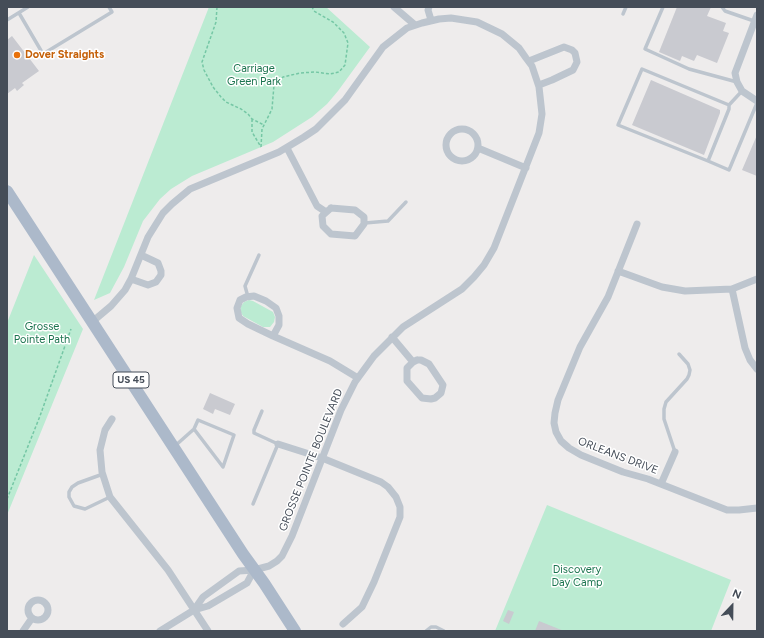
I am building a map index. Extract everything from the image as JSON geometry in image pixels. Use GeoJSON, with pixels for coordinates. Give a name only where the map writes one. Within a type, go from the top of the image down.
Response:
{"type":"FeatureCollection","features":[{"type":"Feature","properties":{"kind":"main road","name":"US 45"},"geometry":{"type":"LineString","coordinates":[[7,191],[294,631]]}},
{"type":"Feature","properties":{"kind":"street"},"geometry":{"type":"LineString","coordinates":[[394,7],[415,25]]}},
{"type":"Feature","properties":{"kind":"street"},"geometry":{"type":"LineString","coordinates":[[430,7],[428,10],[431,20]]}},
{"type":"Feature","properties":{"kind":"street","name":"GROSSE POINTE BOULEVARD"},"geometry":{"type":"LineString","coordinates":[[92,322],[117,300],[125,290],[148,237],[155,225],[163,213],[180,196],[201,184],[287,148],[304,137],[326,120],[345,100],[383,47],[407,28],[431,20],[451,18],[477,22],[502,34],[519,48],[529,62],[539,85],[542,100],[542,114],[539,133],[494,248],[484,265],[462,289],[403,327],[374,356],[358,378],[341,410],[287,549],[277,561],[269,566],[254,570],[239,571],[203,597],[194,610]]}},
{"type":"Feature","properties":{"kind":"street"},"geometry":{"type":"LineString","coordinates":[[756,18],[736,67],[735,73],[739,86],[757,102]]}},
{"type":"Feature","properties":{"kind":"street"},"geometry":{"type":"LineString","coordinates":[[529,62],[564,47],[572,50],[577,58],[577,62],[573,70],[539,85]]}},
{"type":"Feature","properties":{"kind":"street"},"geometry":{"type":"LineString","coordinates":[[465,129],[474,134],[478,139],[478,148],[476,155],[462,162],[452,158],[448,154],[446,144],[447,139],[454,131],[465,129]]}},
{"type":"Feature","properties":{"kind":"street"},"geometry":{"type":"LineString","coordinates":[[287,148],[317,206],[326,212]]}},
{"type":"Feature","properties":{"kind":"street"},"geometry":{"type":"LineString","coordinates":[[478,148],[526,168]]}},
{"type":"Feature","properties":{"kind":"street"},"geometry":{"type":"LineString","coordinates":[[331,208],[356,210],[364,217],[364,222],[355,236],[331,234],[323,226],[322,216],[326,212],[331,208]]}},
{"type":"Feature","properties":{"kind":"street","name":"ORLEANS DRIVE"},"geometry":{"type":"LineString","coordinates":[[637,224],[601,310],[580,347],[558,400],[554,423],[556,432],[561,441],[569,448],[581,455],[623,472],[661,484],[726,510],[757,508]]}},
{"type":"Feature","properties":{"kind":"street"},"geometry":{"type":"LineString","coordinates":[[131,279],[148,285],[156,282],[161,275],[158,263],[141,255]]}},
{"type":"Feature","properties":{"kind":"street"},"geometry":{"type":"LineString","coordinates":[[618,271],[648,283],[672,290],[685,291],[732,289],[757,279]]}},
{"type":"Feature","properties":{"kind":"street"},"geometry":{"type":"LineString","coordinates":[[732,289],[745,348],[750,360],[757,369]]}},
{"type":"Feature","properties":{"kind":"street"},"geometry":{"type":"LineString","coordinates":[[273,336],[279,325],[279,316],[276,308],[254,296],[248,296],[240,300],[237,308],[239,318],[248,324],[284,342],[330,361],[358,378]]}},
{"type":"Feature","properties":{"kind":"street"},"geometry":{"type":"LineString","coordinates":[[392,337],[413,362]]}},
{"type":"Feature","properties":{"kind":"street"},"geometry":{"type":"LineString","coordinates":[[421,360],[429,364],[443,384],[441,393],[438,396],[431,399],[422,398],[407,381],[407,368],[413,362],[421,360]]}},
{"type":"Feature","properties":{"kind":"street"},"geometry":{"type":"LineString","coordinates":[[112,419],[105,430],[102,440],[100,460],[110,497],[161,561],[208,631]]}},
{"type":"Feature","properties":{"kind":"street"},"geometry":{"type":"LineString","coordinates":[[278,444],[322,458],[381,482],[388,486],[396,497],[400,507],[400,517],[367,598],[362,607],[343,624]]}},
{"type":"Feature","properties":{"kind":"street"},"geometry":{"type":"LineString","coordinates":[[661,484],[674,452]]}},
{"type":"Feature","properties":{"kind":"street","name":"GROSSE POINTE BOULEVARD"},"geometry":{"type":"LineString","coordinates":[[160,631],[194,610],[208,606],[246,583],[254,570]]}},
{"type":"Feature","properties":{"kind":"street"},"geometry":{"type":"LineString","coordinates":[[23,631],[32,618]]}},
{"type":"Feature","properties":{"kind":"lane"},"geometry":{"type":"LineString","coordinates":[[7,20],[28,7]]}},
{"type":"Feature","properties":{"kind":"lane"},"geometry":{"type":"LineString","coordinates":[[19,13],[43,54],[112,12],[109,7]]}},
{"type":"Feature","properties":{"kind":"lane"},"geometry":{"type":"LineString","coordinates":[[623,14],[626,7]]}},
{"type":"Feature","properties":{"kind":"lane"},"geometry":{"type":"LineString","coordinates":[[663,7],[645,49],[689,69],[739,86],[729,105],[708,160]]}},
{"type":"Feature","properties":{"kind":"lane"},"geometry":{"type":"LineString","coordinates":[[722,7],[725,11],[756,18]]}},
{"type":"Feature","properties":{"kind":"lane"},"geometry":{"type":"LineString","coordinates":[[729,105],[642,69],[618,125],[708,160],[729,170],[757,102]]}},
{"type":"Feature","properties":{"kind":"lane"},"geometry":{"type":"LineString","coordinates":[[364,222],[367,224],[388,220],[406,202]]}},
{"type":"Feature","properties":{"kind":"lane"},"geometry":{"type":"LineString","coordinates":[[248,296],[245,286],[259,255]]}},
{"type":"Feature","properties":{"kind":"lane"},"geometry":{"type":"LineString","coordinates":[[674,452],[664,419],[664,409],[666,402],[689,375],[690,370],[688,364],[679,354]]}},
{"type":"Feature","properties":{"kind":"lane"},"geometry":{"type":"LineString","coordinates":[[253,504],[278,444],[254,433],[262,411]]}},
{"type":"Feature","properties":{"kind":"lane"},"geometry":{"type":"LineString","coordinates":[[173,447],[194,429],[198,420],[234,435],[223,467],[194,429]]}},
{"type":"Feature","properties":{"kind":"lane"},"geometry":{"type":"LineString","coordinates":[[103,474],[78,483],[72,487],[69,492],[69,497],[74,506],[85,509],[110,497]]}},
{"type":"Feature","properties":{"kind":"lane"},"geometry":{"type":"LineString","coordinates":[[426,631],[431,627],[436,627],[444,631]]}},
{"type":"Feature","properties":{"kind":"path"},"geometry":{"type":"LineString","coordinates":[[217,7],[216,22],[202,62],[204,70],[213,87],[226,102],[241,109],[252,119],[264,124]]}},
{"type":"Feature","properties":{"kind":"path"},"geometry":{"type":"LineString","coordinates":[[252,119],[252,132],[261,147],[262,129],[272,109],[274,85],[283,77],[300,73],[315,72],[330,74],[339,72],[345,65],[348,43],[344,33],[333,22],[314,11],[312,7]]}},
{"type":"Feature","properties":{"kind":"path"},"geometry":{"type":"LineString","coordinates":[[7,499],[40,416],[71,329]]}},
{"type":"Feature","properties":{"kind":"green space","name":"Carriage Green Park"},"geometry":{"type":"Polygon","coordinates":[[[209,7],[326,7],[370,47],[338,91],[327,104],[312,117],[273,142],[192,176],[171,189],[160,199],[143,221],[124,267],[110,293],[94,300],[209,7]]]}},
{"type":"Feature","properties":{"kind":"green space","name":"Grosse Pointe Path"},"geometry":{"type":"Polygon","coordinates":[[[34,255],[83,329],[7,515],[7,323],[34,255]]]}},
{"type":"Feature","properties":{"kind":"green space"},"geometry":{"type":"Polygon","coordinates":[[[249,300],[273,312],[275,317],[274,322],[270,327],[263,327],[243,316],[240,311],[241,306],[244,302],[249,300]]]}},
{"type":"Feature","properties":{"kind":"green space","name":"Discovery Day Camp"},"geometry":{"type":"Polygon","coordinates":[[[547,505],[731,580],[711,631],[495,631],[547,505]]]}},
{"type":"Feature","properties":{"kind":"building"},"geometry":{"type":"Polygon","coordinates":[[[677,7],[711,7],[707,16],[726,23],[723,31],[729,33],[717,63],[697,55],[694,61],[682,56],[680,61],[659,52],[677,7]]]}},
{"type":"Feature","properties":{"kind":"building","name":"Dover Straights"},"geometry":{"type":"Polygon","coordinates":[[[12,36],[39,71],[22,83],[24,85],[17,91],[15,88],[7,94],[7,40],[12,36]]]}},
{"type":"Feature","properties":{"kind":"building"},"geometry":{"type":"Polygon","coordinates":[[[651,80],[720,110],[704,155],[632,125],[651,80]]]}},
{"type":"Feature","properties":{"kind":"building"},"geometry":{"type":"Polygon","coordinates":[[[757,135],[757,176],[742,170],[757,135]]]}},
{"type":"Feature","properties":{"kind":"building"},"geometry":{"type":"Polygon","coordinates":[[[210,393],[235,404],[230,415],[215,409],[213,414],[203,409],[210,393]]]}},
{"type":"Feature","properties":{"kind":"building"},"geometry":{"type":"Polygon","coordinates":[[[508,610],[514,612],[509,624],[503,621],[508,610]]]}},
{"type":"Feature","properties":{"kind":"building"},"geometry":{"type":"Polygon","coordinates":[[[539,621],[564,631],[535,631],[539,621]]]}},
{"type":"Feature","properties":{"kind":"place","name":"Dover Straights"},"geometry":{"type":"Point","coordinates":[17,55]}}]}
